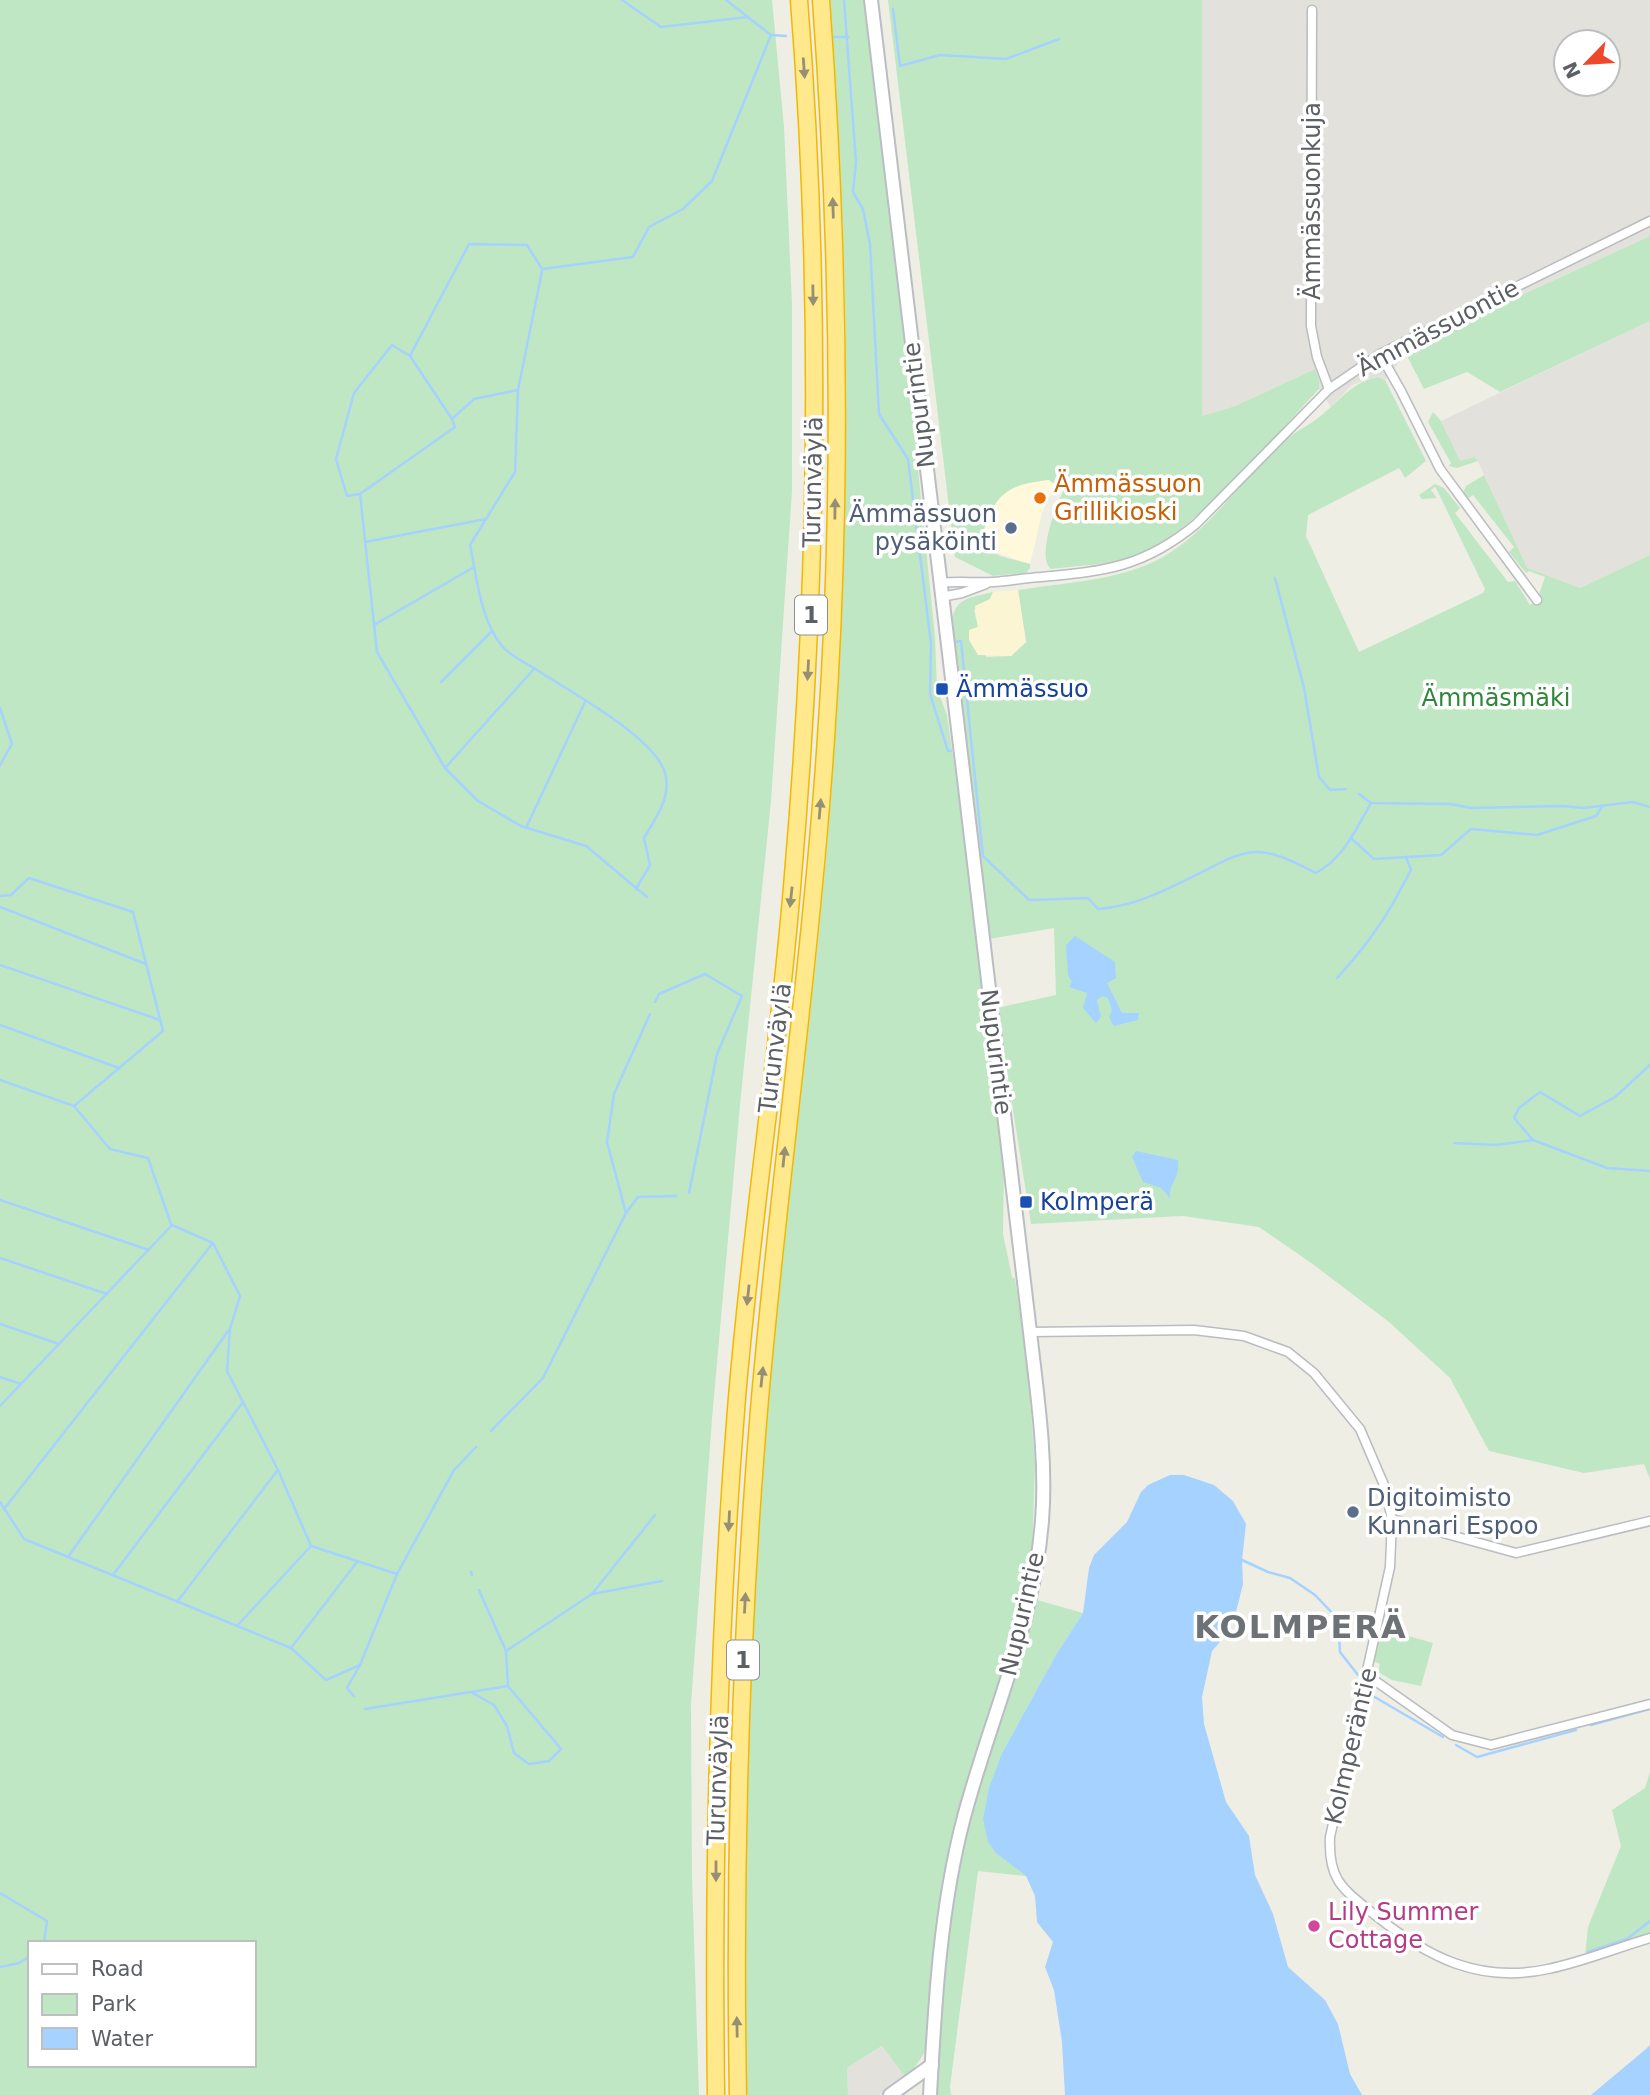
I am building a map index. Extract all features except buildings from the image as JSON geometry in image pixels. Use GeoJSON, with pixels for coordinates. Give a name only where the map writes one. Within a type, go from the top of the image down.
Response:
{"type":"FeatureCollection","features":[{"type":"Feature","properties":{"kind":"highway","name":"Turunväylä"},"geometry":{"type":"LineString","coordinates":[[716,2095],[719,1731],[735,1423],[793,880],[811,611],[814,397],[812,216],[799,0]]}},
{"type":"Feature","properties":{"kind":"highway","name":"Turunväylä"},"geometry":{"type":"LineString","coordinates":[[738,2095],[739,1729],[747,1565],[763,1364],[814,879],[833,611],[836,410],[834,265],[830,132],[821,0]]}},
{"type":"Feature","properties":{"kind":"main road","name":"Nupurintie"},"geometry":{"type":"LineString","coordinates":[[872,0],[939,583],[1030,1332],[1042,1456],[1040,1534],[1033,1588],[1013,1663],[964,1816],[953,1862],[939,1955],[930,2095]]}},
{"type":"Feature","properties":{"kind":"main road"},"geometry":{"type":"LineString","coordinates":[[890,2095],[932,2065]]}},
{"type":"Feature","properties":{"kind":"street","name":"Ämmässuonkuja"},"geometry":{"type":"LineString","coordinates":[[1312,10],[1311,326],[1317,357],[1329,389]]}},
{"type":"Feature","properties":{"kind":"street","name":"Ämmässuontie"},"geometry":{"type":"LineString","coordinates":[[939,583],[992,582],[1116,568],[1143,559],[1173,543],[1196,524],[1329,389],[1380,354],[1650,221]]}},
{"type":"Feature","properties":{"kind":"street"},"geometry":{"type":"LineString","coordinates":[[1380,354],[1440,469],[1537,600]]}},
{"type":"Feature","properties":{"kind":"street","name":"Ämmässuontie"},"geometry":{"type":"LineString","coordinates":[[941,597],[992,582]]}},
{"type":"Feature","properties":{"kind":"street","name":"Kolmperäntie"},"geometry":{"type":"LineString","coordinates":[[1030,1332],[1194,1330],[1244,1336],[1287,1352],[1314,1373],[1360,1429],[1384,1485],[1392,1519],[1390,1567],[1330,1837],[1330,1868],[1354,1898],[1387,1925],[1431,1954],[1457,1966],[1479,1970],[1520,1973],[1549,1969],[1650,1938]]}},
{"type":"Feature","properties":{"kind":"street"},"geometry":{"type":"LineString","coordinates":[[1392,1519],[1516,1553],[1650,1521]]}},
{"type":"Feature","properties":{"kind":"street"},"geometry":{"type":"LineString","coordinates":[[1367,1675],[1452,1735],[1491,1745],[1650,1704]]}},
{"type":"Feature","properties":{"kind":"shaded area"},"geometry":{"type":"Polygon","coordinates":[[[1202,0],[1650,0],[1650,236],[1413,345],[1385,380],[1378,377],[1366,379],[1351,386],[1331,407],[1319,389],[1315,369],[1235,406],[1202,416],[1202,0]]]}},
{"type":"Feature","properties":{"kind":"shaded area"},"geometry":{"type":"Polygon","coordinates":[[[1650,321],[1650,555],[1580,588],[1526,568],[1476,457],[1460,462],[1441,421],[1650,321]]]}},
{"type":"Feature","properties":{"kind":"shaded area","name":"Ämmässuon pysäköinti"},"geometry":{"type":"Polygon","coordinates":[[[1049,480],[1055,486],[1042,513],[1030,564],[983,548],[980,542],[989,513],[1002,494],[1023,482],[1049,480]]]}},
{"type":"Feature","properties":{"kind":"shaded area"},"geometry":{"type":"Polygon","coordinates":[[[883,2046],[907,2079],[880,2095],[848,2095],[847,2068],[883,2046]]]}},
{"type":"Feature","properties":{"kind":"green space"},"geometry":{"type":"Polygon","coordinates":[[[0,0],[772,0],[784,127],[792,303],[792,491],[771,801],[712,1419],[691,1704],[692,1877],[699,2095],[0,2095],[0,0]]]}},
{"type":"Feature","properties":{"kind":"green space"},"geometry":{"type":"Polygon","coordinates":[[[829,0],[865,0],[910,389],[935,637],[937,689],[947,715],[967,852],[1004,1162],[1003,1234],[1012,1277],[1015,1279],[1026,1350],[1035,1462],[1032,1559],[1014,1638],[956,1830],[943,1888],[925,2052],[907,2079],[882,2046],[847,2068],[848,2095],[747,2095],[745,1830],[756,1565],[776,1319],[822,902],[841,620],[846,477],[846,334],[829,0]]]}},
{"type":"Feature","properties":{"kind":"green space"},"geometry":{"type":"Polygon","coordinates":[[[888,0],[1202,0],[1202,416],[1235,406],[1315,369],[1319,389],[1229,486],[1176,532],[1150,549],[1117,561],[1051,569],[1047,563],[1046,543],[1052,518],[1064,490],[1049,480],[1020,485],[1002,496],[990,514],[980,542],[995,554],[1030,564],[1026,573],[993,576],[955,557],[888,0]]]}},
{"type":"Feature","properties":{"kind":"green space"},"geometry":{"type":"Polygon","coordinates":[[[1650,236],[1650,321],[1500,392],[1467,372],[1424,389],[1406,354],[1413,345],[1650,236]]]}},
{"type":"Feature","properties":{"kind":"green space","name":"Ämmäsmäki"},"geometry":{"type":"Polygon","coordinates":[[[1378,377],[1385,380],[1426,461],[1405,478],[1399,468],[1308,515],[1306,536],[1359,652],[1483,593],[1485,589],[1436,488],[1431,490],[1437,498],[1422,499],[1419,495],[1435,484],[1444,488],[1460,508],[1455,513],[1508,582],[1515,581],[1530,605],[1537,600],[1545,577],[1529,571],[1526,573],[1509,552],[1514,547],[1473,495],[1467,499],[1463,492],[1466,486],[1484,475],[1527,568],[1580,588],[1650,555],[1650,1479],[1644,1464],[1584,1473],[1489,1451],[1450,1378],[1389,1322],[1259,1227],[1183,1216],[1031,1224],[997,1008],[1056,995],[1054,928],[989,939],[951,626],[955,609],[964,600],[993,592],[990,599],[974,610],[978,627],[975,628],[986,657],[1011,656],[1026,642],[1018,590],[1103,578],[1144,566],[1163,557],[1195,533],[1287,439],[1318,418],[1360,383],[1378,377]]]}},
{"type":"Feature","properties":{"kind":"green space"},"geometry":{"type":"Polygon","coordinates":[[[1433,412],[1441,421],[1460,461],[1475,457],[1478,461],[1457,468],[1449,466],[1451,463],[1428,422],[1433,412]]]}},
{"type":"Feature","properties":{"kind":"green space"},"geometry":{"type":"Polygon","coordinates":[[[1037,1600],[1083,1613],[1057,1653],[1002,1753],[1016,1868],[1026,1876],[978,1871],[951,2095],[937,2095],[946,1952],[959,1867],[976,1800],[1037,1600]]]}},
{"type":"Feature","properties":{"kind":"green space"},"geometry":{"type":"Polygon","coordinates":[[[1381,1628],[1433,1643],[1421,1686],[1392,1680],[1378,1672],[1380,1664],[1373,1661],[1381,1628]]]}},
{"type":"Feature","properties":{"kind":"green space"},"geometry":{"type":"Polygon","coordinates":[[[1650,1772],[1650,1934],[1585,1955],[1588,1927],[1621,1846],[1612,1810],[1645,1788],[1650,1772]]]}},
{"type":"Feature","properties":{"kind":"sand"},"geometry":{"type":"Polygon","coordinates":[[[1018,590],[1026,642],[1011,656],[978,655],[969,640],[969,630],[978,627],[975,606],[990,599],[993,592],[1018,590]]]}},
{"type":"Feature","properties":{"kind":"water"},"geometry":{"type":"Polygon","coordinates":[[[1075,936],[1115,962],[1116,978],[1107,983],[1122,1013],[1139,1013],[1138,1020],[1114,1026],[1109,1017],[1112,1010],[1108,998],[1102,996],[1097,1000],[1101,1017],[1096,1023],[1083,1008],[1087,993],[1069,987],[1072,982],[1068,975],[1066,945],[1075,936]]]}},
{"type":"Feature","properties":{"kind":"water"},"geometry":{"type":"Polygon","coordinates":[[[1136,1151],[1178,1160],[1170,1198],[1161,1188],[1143,1182],[1132,1157],[1136,1151]]]}},
{"type":"Feature","properties":{"kind":"water","name":"Kolmperä"},"geometry":{"type":"Polygon","coordinates":[[[1170,1475],[1184,1475],[1214,1485],[1233,1501],[1246,1524],[1242,1560],[1243,1584],[1236,1612],[1226,1635],[1212,1651],[1202,1697],[1204,1724],[1226,1802],[1249,1836],[1255,1875],[1273,1914],[1288,1967],[1325,2000],[1338,2024],[1350,2074],[1362,2095],[1065,2095],[1062,2042],[1054,1990],[1045,1967],[1053,1942],[1037,1922],[1035,1896],[1026,1876],[996,1853],[988,1842],[983,1819],[989,1788],[1002,1753],[1057,1653],[1083,1613],[1089,1568],[1094,1555],[1127,1522],[1141,1492],[1148,1485],[1170,1475]]]}},
{"type":"Feature","properties":{"kind":"water"},"geometry":{"type":"Polygon","coordinates":[[[1650,2045],[1650,2095],[1591,2095],[1646,2049],[1650,2045]]]}},
{"type":"Feature","properties":{"kind":"waterway"},"geometry":{"type":"LineString","coordinates":[[622,0],[661,27],[748,17]]}},
{"type":"Feature","properties":{"kind":"waterway"},"geometry":{"type":"LineString","coordinates":[[726,0],[771,35]]}},
{"type":"Feature","properties":{"kind":"waterway"},"geometry":{"type":"LineString","coordinates":[[844,0],[856,162],[853,192],[863,209],[870,244],[879,414],[908,459],[931,643],[930,694],[948,751],[951,751]]}},
{"type":"Feature","properties":{"kind":"waterway"},"geometry":{"type":"LineString","coordinates":[[893,9],[900,66],[940,55],[1006,59],[1059,39]]}},
{"type":"Feature","properties":{"kind":"waterway"},"geometry":{"type":"LineString","coordinates":[[771,35],[786,36]]}},
{"type":"Feature","properties":{"kind":"waterway"},"geometry":{"type":"LineString","coordinates":[[542,269],[633,257],[649,227],[683,209],[712,181],[771,35]]}},
{"type":"Feature","properties":{"kind":"waterway"},"geometry":{"type":"LineString","coordinates":[[834,37],[848,37]]}},
{"type":"Feature","properties":{"kind":"waterway"},"geometry":{"type":"LineString","coordinates":[[542,269],[527,245],[469,244],[410,356],[392,345],[354,393],[336,459],[347,496],[360,494],[377,652],[445,768],[478,801],[521,826],[586,846],[647,897]]}},
{"type":"Feature","properties":{"kind":"waterway"},"geometry":{"type":"LineString","coordinates":[[542,271],[518,390],[515,472],[470,545],[484,611],[505,650],[628,730],[658,759],[665,773],[667,782],[664,799],[644,838],[650,865],[636,889]]}},
{"type":"Feature","properties":{"kind":"waterway"},"geometry":{"type":"LineString","coordinates":[[410,356],[452,419]]}},
{"type":"Feature","properties":{"kind":"waterway"},"geometry":{"type":"LineString","coordinates":[[360,494],[455,427],[452,419],[474,399],[518,390]]}},
{"type":"Feature","properties":{"kind":"waterway"},"geometry":{"type":"LineString","coordinates":[[365,542],[486,519]]}},
{"type":"Feature","properties":{"kind":"waterway"},"geometry":{"type":"LineString","coordinates":[[374,625],[474,567]]}},
{"type":"Feature","properties":{"kind":"waterway"},"geometry":{"type":"LineString","coordinates":[[1275,578],[1304,688],[1319,777],[1330,790],[1346,789]]}},
{"type":"Feature","properties":{"kind":"waterway"},"geometry":{"type":"LineString","coordinates":[[441,682],[492,631]]}},
{"type":"Feature","properties":{"kind":"waterway"},"geometry":{"type":"LineString","coordinates":[[955,642],[961,641],[983,856],[1029,900],[1088,898],[1098,909],[1112,907],[1153,895],[1229,859],[1255,852],[1278,856],[1316,873],[1342,851],[1371,803]]}},
{"type":"Feature","properties":{"kind":"waterway"},"geometry":{"type":"LineString","coordinates":[[445,768],[534,669]]}},
{"type":"Feature","properties":{"kind":"waterway"},"geometry":{"type":"LineString","coordinates":[[526,828],[585,702]]}},
{"type":"Feature","properties":{"kind":"waterway"},"geometry":{"type":"LineString","coordinates":[[0,708],[12,744],[0,765]]}},
{"type":"Feature","properties":{"kind":"waterway"},"geometry":{"type":"LineString","coordinates":[[1359,794],[1371,803],[1451,804],[1471,808],[1583,808],[1633,802],[1650,807]]}},
{"type":"Feature","properties":{"kind":"waterway"},"geometry":{"type":"LineString","coordinates":[[1351,838],[1374,859],[1441,855],[1471,829],[1537,835],[1596,816],[1602,807]]}},
{"type":"Feature","properties":{"kind":"waterway"},"geometry":{"type":"LineString","coordinates":[[1337,978],[1360,952],[1395,901],[1411,870],[1406,857]]}},
{"type":"Feature","properties":{"kind":"waterway"},"geometry":{"type":"LineString","coordinates":[[0,896],[11,895],[29,878],[133,912],[163,1031],[74,1106],[110,1149],[148,1158],[171,1224]]}},
{"type":"Feature","properties":{"kind":"waterway"},"geometry":{"type":"LineString","coordinates":[[0,907],[146,964]]}},
{"type":"Feature","properties":{"kind":"waterway"},"geometry":{"type":"LineString","coordinates":[[0,965],[160,1020]]}},
{"type":"Feature","properties":{"kind":"waterway"},"geometry":{"type":"LineString","coordinates":[[655,1002],[659,994],[705,974],[742,996],[717,1054],[689,1193]]}},
{"type":"Feature","properties":{"kind":"waterway"},"geometry":{"type":"LineString","coordinates":[[491,1431],[543,1378],[626,1213],[607,1142],[614,1094],[650,1014]]}},
{"type":"Feature","properties":{"kind":"waterway"},"geometry":{"type":"LineString","coordinates":[[0,1025],[119,1068]]}},
{"type":"Feature","properties":{"kind":"waterway"},"geometry":{"type":"LineString","coordinates":[[1532,1139],[1514,1118],[1519,1108],[1540,1092],[1580,1116],[1615,1097],[1650,1065]]}},
{"type":"Feature","properties":{"kind":"waterway"},"geometry":{"type":"LineString","coordinates":[[0,1080],[74,1106]]}},
{"type":"Feature","properties":{"kind":"waterway"},"geometry":{"type":"LineString","coordinates":[[1454,1143],[1496,1145],[1533,1140],[1607,1168],[1650,1171]]}},
{"type":"Feature","properties":{"kind":"waterway"},"geometry":{"type":"LineString","coordinates":[[626,1213],[638,1197],[676,1196]]}},
{"type":"Feature","properties":{"kind":"waterway"},"geometry":{"type":"LineString","coordinates":[[0,1200],[149,1250]]}},
{"type":"Feature","properties":{"kind":"waterway"},"geometry":{"type":"LineString","coordinates":[[0,1406],[172,1225],[213,1243],[240,1296],[230,1329],[227,1371],[278,1470],[311,1546],[397,1574],[360,1665],[326,1680],[291,1648],[24,1539],[0,1502]]}},
{"type":"Feature","properties":{"kind":"waterway"},"geometry":{"type":"LineString","coordinates":[[4,1509],[212,1244]]}},
{"type":"Feature","properties":{"kind":"waterway"},"geometry":{"type":"LineString","coordinates":[[0,1258],[107,1294]]}},
{"type":"Feature","properties":{"kind":"waterway"},"geometry":{"type":"LineString","coordinates":[[0,1324],[59,1344]]}},
{"type":"Feature","properties":{"kind":"waterway"},"geometry":{"type":"LineString","coordinates":[[68,1557],[228,1331]]}},
{"type":"Feature","properties":{"kind":"waterway"},"geometry":{"type":"LineString","coordinates":[[0,1377],[21,1384]]}},
{"type":"Feature","properties":{"kind":"waterway"},"geometry":{"type":"LineString","coordinates":[[113,1575],[243,1402]]}},
{"type":"Feature","properties":{"kind":"waterway"},"geometry":{"type":"LineString","coordinates":[[397,1574],[454,1470],[476,1447]]}},
{"type":"Feature","properties":{"kind":"waterway"},"geometry":{"type":"LineString","coordinates":[[177,1602],[277,1471]]}},
{"type":"Feature","properties":{"kind":"waterway"},"geometry":{"type":"LineString","coordinates":[[592,1594],[655,1515]]}},
{"type":"Feature","properties":{"kind":"waterway"},"geometry":{"type":"LineString","coordinates":[[237,1626],[311,1546]]}},
{"type":"Feature","properties":{"kind":"waterway"},"geometry":{"type":"LineString","coordinates":[[1242,1560],[1268,1572],[1290,1578],[1315,1595],[1338,1619],[1340,1652],[1358,1675]]}},
{"type":"Feature","properties":{"kind":"waterway"},"geometry":{"type":"LineString","coordinates":[[291,1648],[357,1562]]}},
{"type":"Feature","properties":{"kind":"waterway"},"geometry":{"type":"LineString","coordinates":[[506,1651],[592,1594],[662,1581]]}},
{"type":"Feature","properties":{"kind":"waterway"},"geometry":{"type":"LineString","coordinates":[[479,1590],[506,1651],[508,1686]]}},
{"type":"Feature","properties":{"kind":"waterway"},"geometry":{"type":"LineString","coordinates":[[354,1696],[347,1688],[360,1665]]}},
{"type":"Feature","properties":{"kind":"waterway"},"geometry":{"type":"LineString","coordinates":[[1370,1684],[1373,1696],[1443,1737]]}},
{"type":"Feature","properties":{"kind":"waterway"},"geometry":{"type":"LineString","coordinates":[[365,1709],[508,1686],[561,1749],[549,1761],[529,1764],[514,1753],[507,1726],[494,1705],[471,1692]]}},
{"type":"Feature","properties":{"kind":"waterway"},"geometry":{"type":"LineString","coordinates":[[1591,1725],[1650,1709]]}},
{"type":"Feature","properties":{"kind":"waterway"},"geometry":{"type":"LineString","coordinates":[[1456,1745],[1477,1757],[1576,1730]]}},
{"type":"Feature","properties":{"kind":"waterway"},"geometry":{"type":"LineString","coordinates":[[0,1893],[47,1921],[44,1941]]}},
{"type":"Feature","properties":{"kind":"waterway"},"geometry":{"type":"LineString","coordinates":[[1588,1952],[1627,1939],[1650,1921]]}},
{"type":"Feature","properties":{"kind":"waterway"},"geometry":{"type":"LineString","coordinates":[[0,1967],[19,1963],[28,1957]]}},
{"type":"Feature","properties":{"kind":"place","name":"Ämmässuon Grillikioski"},"geometry":{"type":"Point","coordinates":[1040,498]}},
{"type":"Feature","properties":{"kind":"place","name":"Ämmässuon pysäköinti"},"geometry":{"type":"Point","coordinates":[1011,528]}},
{"type":"Feature","properties":{"kind":"place","name":"Ämmässuo"},"geometry":{"type":"Point","coordinates":[942,689]}},
{"type":"Feature","properties":{"kind":"place","name":"Kolmperä"},"geometry":{"type":"Point","coordinates":[1026,1202]}},
{"type":"Feature","properties":{"kind":"place","name":"Digitoimisto Kunnari Espoo"},"geometry":{"type":"Point","coordinates":[1353,1512]}},
{"type":"Feature","properties":{"kind":"place","name":"Lily Summer Cottage"},"geometry":{"type":"Point","coordinates":[1314,1926]}},
{"type":"Feature","properties":{"kind":"district","name":"KOLMPERÄ"},"geometry":{"type":"Point","coordinates":[1301,1627]}}]}
